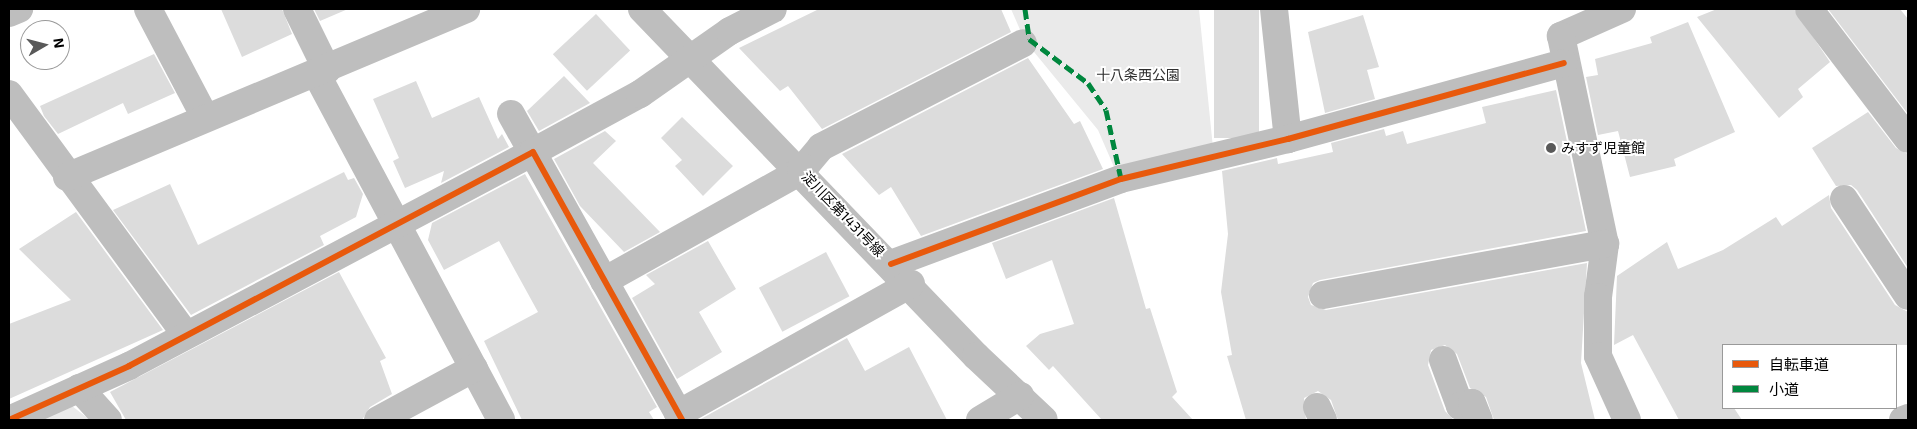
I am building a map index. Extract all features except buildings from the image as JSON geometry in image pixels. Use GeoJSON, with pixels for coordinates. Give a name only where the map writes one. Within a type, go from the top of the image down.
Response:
{"type":"FeatureCollection","features":[{"type":"Feature","properties":{"kind":"street"},"geometry":{"type":"LineString","coordinates":[[9,13],[19,9]]}},
{"type":"Feature","properties":{"kind":"street"},"geometry":{"type":"LineString","coordinates":[[148,9],[205,116]]}},
{"type":"Feature","properties":{"kind":"street"},"geometry":{"type":"LineString","coordinates":[[297,9],[322,73],[397,224],[502,420]]}},
{"type":"Feature","properties":{"kind":"street"},"geometry":{"type":"LineString","coordinates":[[66,177],[205,116],[322,73],[466,9]]}},
{"type":"Feature","properties":{"kind":"street","name":"淀川区第1431号線"},"geometry":{"type":"LineString","coordinates":[[642,9],[911,284],[976,356],[1044,420]]}},
{"type":"Feature","properties":{"kind":"street"},"geometry":{"type":"LineString","coordinates":[[9,420],[186,335],[533,152],[692,60],[730,31],[773,9]]}},
{"type":"Feature","properties":{"kind":"street"},"geometry":{"type":"LineString","coordinates":[[1274,9],[1288,139]]}},
{"type":"Feature","properties":{"kind":"street"},"geometry":{"type":"LineString","coordinates":[[1622,9],[1561,36],[1564,62],[1605,244],[1598,297],[1598,356],[1627,420]]}},
{"type":"Feature","properties":{"kind":"street"},"geometry":{"type":"LineString","coordinates":[[1809,9],[1908,139]]}},
{"type":"Feature","properties":{"kind":"street"},"geometry":{"type":"LineString","coordinates":[[604,281],[801,171],[821,147],[1023,43]]}},
{"type":"Feature","properties":{"kind":"street"},"geometry":{"type":"LineString","coordinates":[[891,264],[1121,179],[1288,139],[1564,62]]}},
{"type":"Feature","properties":{"kind":"street"},"geometry":{"type":"LineString","coordinates":[[9,94],[66,177],[186,335]]}},
{"type":"Feature","properties":{"kind":"street"},"geometry":{"type":"LineString","coordinates":[[511,114],[680,417],[911,284]]}},
{"type":"Feature","properties":{"kind":"street"},"geometry":{"type":"LineString","coordinates":[[1844,199],[1908,296]]}},
{"type":"Feature","properties":{"kind":"street"},"geometry":{"type":"LineString","coordinates":[[1323,295],[1605,244]]}},
{"type":"Feature","properties":{"kind":"street"},"geometry":{"type":"LineString","coordinates":[[1443,360],[1460,406],[1472,402],[1479,420]]}},
{"type":"Feature","properties":{"kind":"street"},"geometry":{"type":"LineString","coordinates":[[378,420],[474,368]]}},
{"type":"Feature","properties":{"kind":"street"},"geometry":{"type":"LineString","coordinates":[[79,388],[108,420]]}},
{"type":"Feature","properties":{"kind":"street"},"geometry":{"type":"LineString","coordinates":[[980,420],[1020,396]]}},
{"type":"Feature","properties":{"kind":"street"},"geometry":{"type":"LineString","coordinates":[[1903,420],[1908,418]]}},
{"type":"Feature","properties":{"kind":"green space","name":"十八条西公園"},"geometry":{"type":"Polygon","coordinates":[[[1011,9],[1199,9],[1213,148],[1114,167],[1098,130],[1025,41],[1011,9]]]}},
{"type":"Feature","properties":{"kind":"green space"},"geometry":{"type":"Polygon","coordinates":[[[72,406],[90,420],[30,420],[72,406]]]}},
{"type":"Feature","properties":{"kind":"marked path"},"geometry":{"type":"LineString","coordinates":[[1025,9],[1029,39],[1088,83],[1106,110],[1121,179]]}},
{"type":"Feature","properties":{"kind":"cycle path"},"geometry":{"type":"LineString","coordinates":[[891,264],[1121,179],[1288,139],[1564,63]]}},
{"type":"Feature","properties":{"kind":"cycle path"},"geometry":{"type":"LineString","coordinates":[[9,420],[129,366],[533,152],[682,420]]}},
{"type":"Feature","properties":{"kind":"place","name":"みすず児童館"},"geometry":{"type":"Point","coordinates":[1551,148]}}]}
